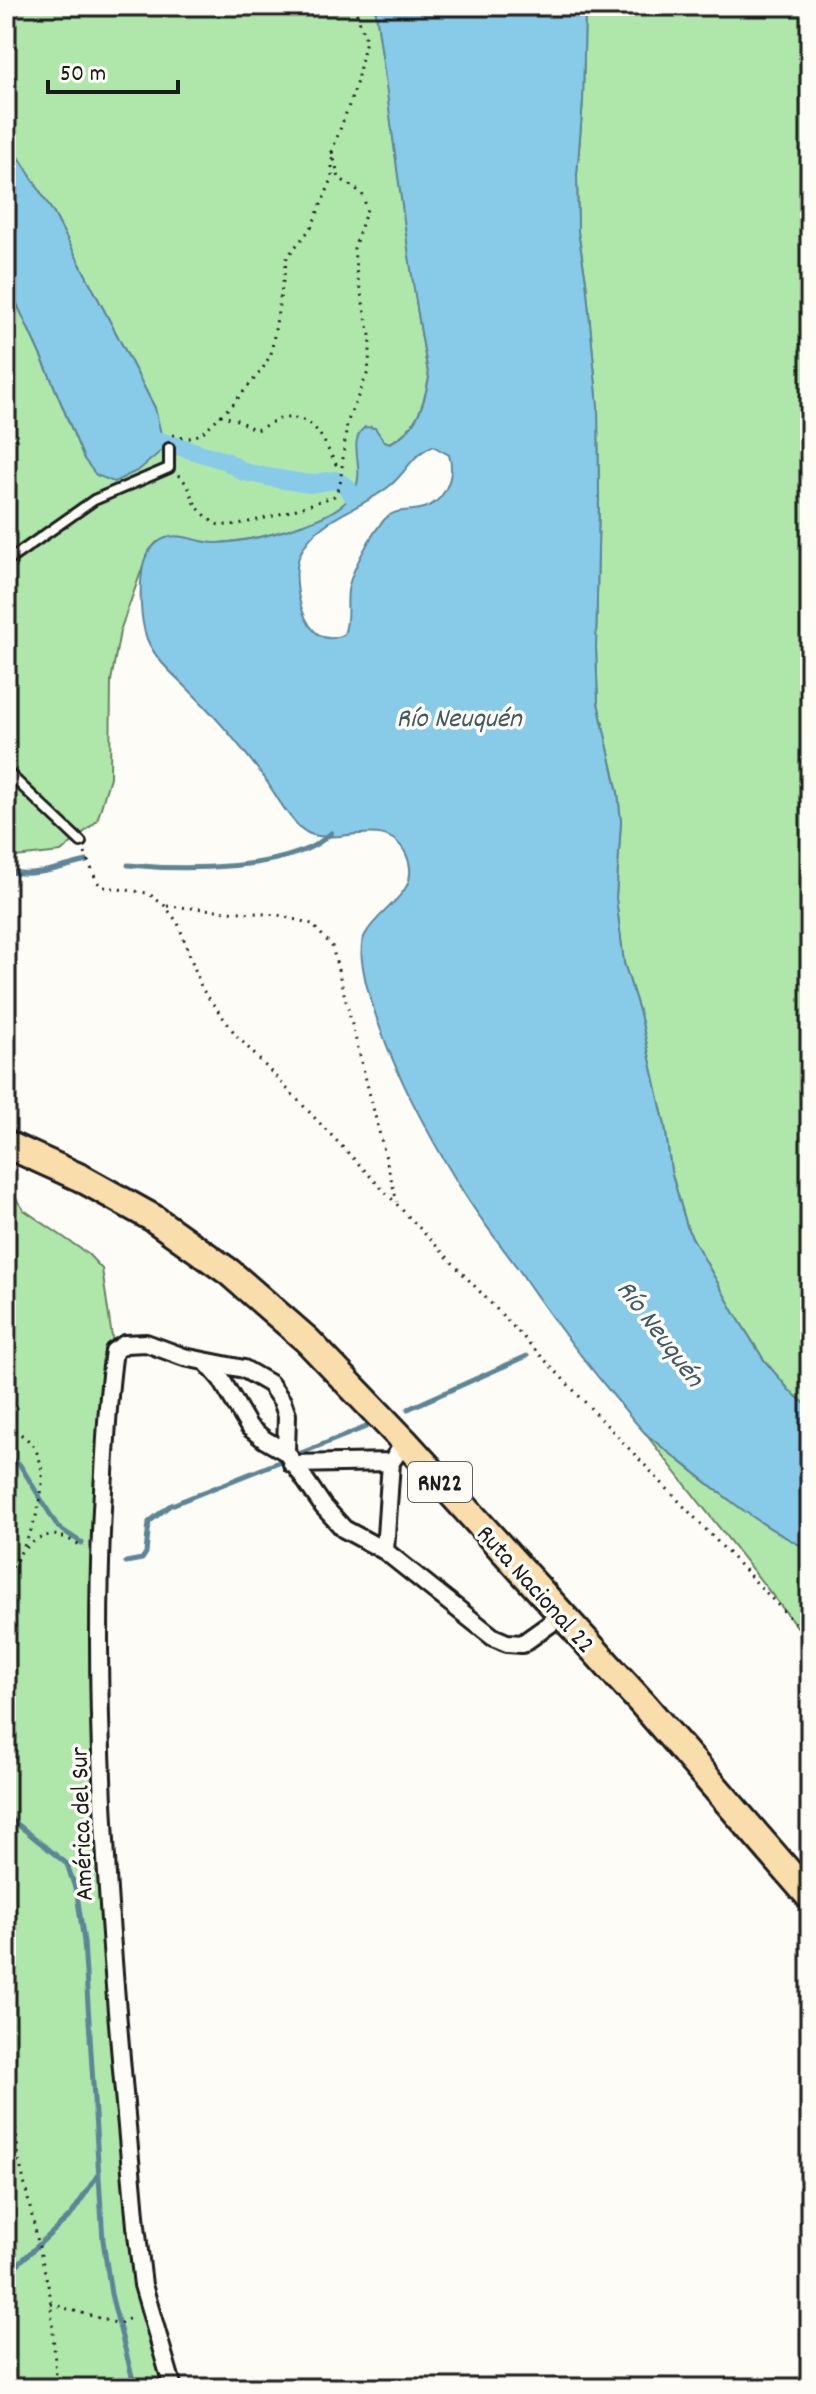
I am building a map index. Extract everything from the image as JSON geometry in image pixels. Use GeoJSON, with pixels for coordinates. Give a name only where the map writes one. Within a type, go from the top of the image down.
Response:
{"type":"FeatureCollection","features":[{"type":"Feature","properties":{"kind":"highway","name":"Ruta Nacional 22"},"geometry":{"type":"LineString","coordinates":[[6,1144],[118,1197],[188,1242],[229,1272],[307,1340],[398,1452],[561,1616],[683,1750],[810,1897]]}},
{"type":"Feature","properties":{"kind":"street","name":"América del Sur"},"geometry":{"type":"LineString","coordinates":[[173,2388],[143,2285],[109,1928],[98,1668],[99,1554],[107,1393],[114,1351],[125,1344],[146,1343],[206,1362],[244,1369],[270,1384],[287,1415],[289,1458]]}},
{"type":"Feature","properties":{"kind":"street"},"geometry":{"type":"LineString","coordinates":[[206,1362],[221,1379],[249,1427],[289,1458],[323,1506],[344,1529],[385,1551],[469,1620],[493,1637],[507,1643],[522,1644],[561,1616]]}},
{"type":"Feature","properties":{"kind":"street"},"geometry":{"type":"LineString","coordinates":[[289,1458],[398,1452],[385,1551]]}},
{"type":"Feature","properties":{"kind":"lane"},"geometry":{"type":"LineString","coordinates":[[6,562],[94,500],[169,468],[169,448]]}},
{"type":"Feature","properties":{"kind":"lane"},"geometry":{"type":"LineString","coordinates":[[6,771],[81,842]]}},
{"type":"Feature","properties":{"kind":"path"},"geometry":{"type":"LineString","coordinates":[[173,435],[189,438],[201,434],[233,404],[262,370],[271,354],[287,257],[311,228],[332,179],[332,151],[355,89],[366,40],[354,6]]}},
{"type":"Feature","properties":{"kind":"path"},"geometry":{"type":"LineString","coordinates":[[169,468],[188,483],[197,508],[217,524],[301,509],[334,496],[340,485],[347,423],[368,372],[371,340],[354,248],[367,209],[362,193],[339,178],[332,151]]}},
{"type":"Feature","properties":{"kind":"path"},"geometry":{"type":"LineString","coordinates":[[220,415],[255,430],[284,418],[314,426],[340,470]]}},
{"type":"Feature","properties":{"kind":"path"},"geometry":{"type":"LineString","coordinates":[[81,842],[97,882],[113,890],[148,893],[165,906],[178,923],[202,989],[217,1012],[810,1639]]}},
{"type":"Feature","properties":{"kind":"path"},"geometry":{"type":"LineString","coordinates":[[165,906],[278,915],[312,924],[332,946],[398,1205]]}},
{"type":"Feature","properties":{"kind":"path"},"geometry":{"type":"LineString","coordinates":[[6,1428],[28,1441],[37,1456],[41,1473],[42,1489],[37,1517],[24,1550]]}},
{"type":"Feature","properties":{"kind":"path"},"geometry":{"type":"LineString","coordinates":[[6,1575],[24,1550],[39,1537],[48,1534],[74,1541],[99,1554]]}},
{"type":"Feature","properties":{"kind":"path"},"geometry":{"type":"LineString","coordinates":[[6,2049],[17,2148],[51,2304],[57,2388]]}},
{"type":"Feature","properties":{"kind":"path"},"geometry":{"type":"LineString","coordinates":[[51,2304],[119,2324],[134,2316],[151,2313]]}},
{"type":"Feature","properties":{"kind":"green space"},"geometry":{"type":"Polygon","coordinates":[[[6,6],[375,6],[429,378],[418,416],[399,438],[390,443],[384,441],[371,427],[356,491],[341,507],[326,516],[270,535],[219,543],[157,542],[148,552],[120,631],[111,681],[110,777],[97,821],[61,852],[6,858],[6,280],[84,459],[155,408],[54,214],[6,136],[6,6]]]}},
{"type":"Feature","properties":{"kind":"green space"},"geometry":{"type":"Polygon","coordinates":[[[585,6],[810,6],[810,1408],[789,1390],[764,1360],[688,1230],[671,1171],[665,1126],[640,1014],[624,963],[616,898],[621,822],[618,793],[598,703],[598,407],[578,232],[577,175],[583,100],[585,6]]]}},
{"type":"Feature","properties":{"kind":"green space"},"geometry":{"type":"Polygon","coordinates":[[[6,1185],[24,1210],[88,1254],[102,1269],[114,1351],[98,1668],[136,2226],[173,2388],[6,2388],[6,1185]]]}},
{"type":"Feature","properties":{"kind":"green space"},"geometry":{"type":"Polygon","coordinates":[[[644,1432],[745,1511],[810,1550],[810,1643],[644,1432]]]}},
{"type":"Feature","properties":{"kind":"water","name":"Río Neuquén"},"geometry":{"type":"Polygon","coordinates":[[[375,6],[585,6],[583,100],[577,175],[578,232],[598,407],[598,703],[618,793],[621,822],[616,898],[624,963],[640,1014],[665,1126],[671,1171],[688,1230],[764,1360],[789,1390],[810,1408],[810,1550],[747,1513],[644,1432],[552,1318],[475,1211],[447,1166],[394,1064],[374,1010],[363,965],[365,935],[398,898],[409,879],[410,867],[406,854],[397,842],[374,833],[333,837],[302,829],[230,734],[162,663],[147,639],[141,603],[142,574],[146,556],[156,544],[174,536],[211,543],[253,538],[301,525],[336,509],[351,497],[357,484],[356,447],[358,436],[365,427],[375,428],[384,441],[390,443],[407,431],[422,407],[429,378],[375,6]],[[433,446],[426,449],[382,492],[330,521],[309,540],[297,564],[298,595],[309,625],[319,634],[330,638],[344,634],[350,583],[368,543],[389,516],[428,506],[442,496],[451,472],[449,455],[433,446]]]}},
{"type":"Feature","properties":{"kind":"water"},"geometry":{"type":"Polygon","coordinates":[[[6,136],[54,214],[155,408],[161,451],[139,470],[114,482],[96,475],[84,459],[6,280],[6,136]]]}},
{"type":"Feature","properties":{"kind":"waterway"},"geometry":{"type":"LineString","coordinates":[[161,441],[226,461],[244,472],[309,484],[335,480],[345,485],[353,496]]}},
{"type":"Feature","properties":{"kind":"waterway"},"geometry":{"type":"LineString","coordinates":[[128,865],[176,868],[264,862],[313,846],[331,833]]}},
{"type":"Feature","properties":{"kind":"waterway"},"geometry":{"type":"LineString","coordinates":[[6,871],[37,872],[87,861]]}},
{"type":"Feature","properties":{"kind":"waterway"},"geometry":{"type":"LineString","coordinates":[[408,1409],[527,1356]]}},
{"type":"Feature","properties":{"kind":"waterway"},"geometry":{"type":"LineString","coordinates":[[296,1455],[366,1427]]}},
{"type":"Feature","properties":{"kind":"waterway"},"geometry":{"type":"LineString","coordinates":[[6,1458],[20,1465],[58,1527],[82,1543]]}},
{"type":"Feature","properties":{"kind":"waterway"},"geometry":{"type":"LineString","coordinates":[[126,1562],[142,1559],[146,1553],[149,1522],[169,1506],[284,1460]]}},
{"type":"Feature","properties":{"kind":"waterway"},"geometry":{"type":"LineString","coordinates":[[6,1815],[67,1864],[77,1894],[84,1942],[103,2240],[111,2294],[135,2388]]}},
{"type":"Feature","properties":{"kind":"waterway"},"geometry":{"type":"LineString","coordinates":[[6,2275],[71,2215],[99,2173]]}}]}
